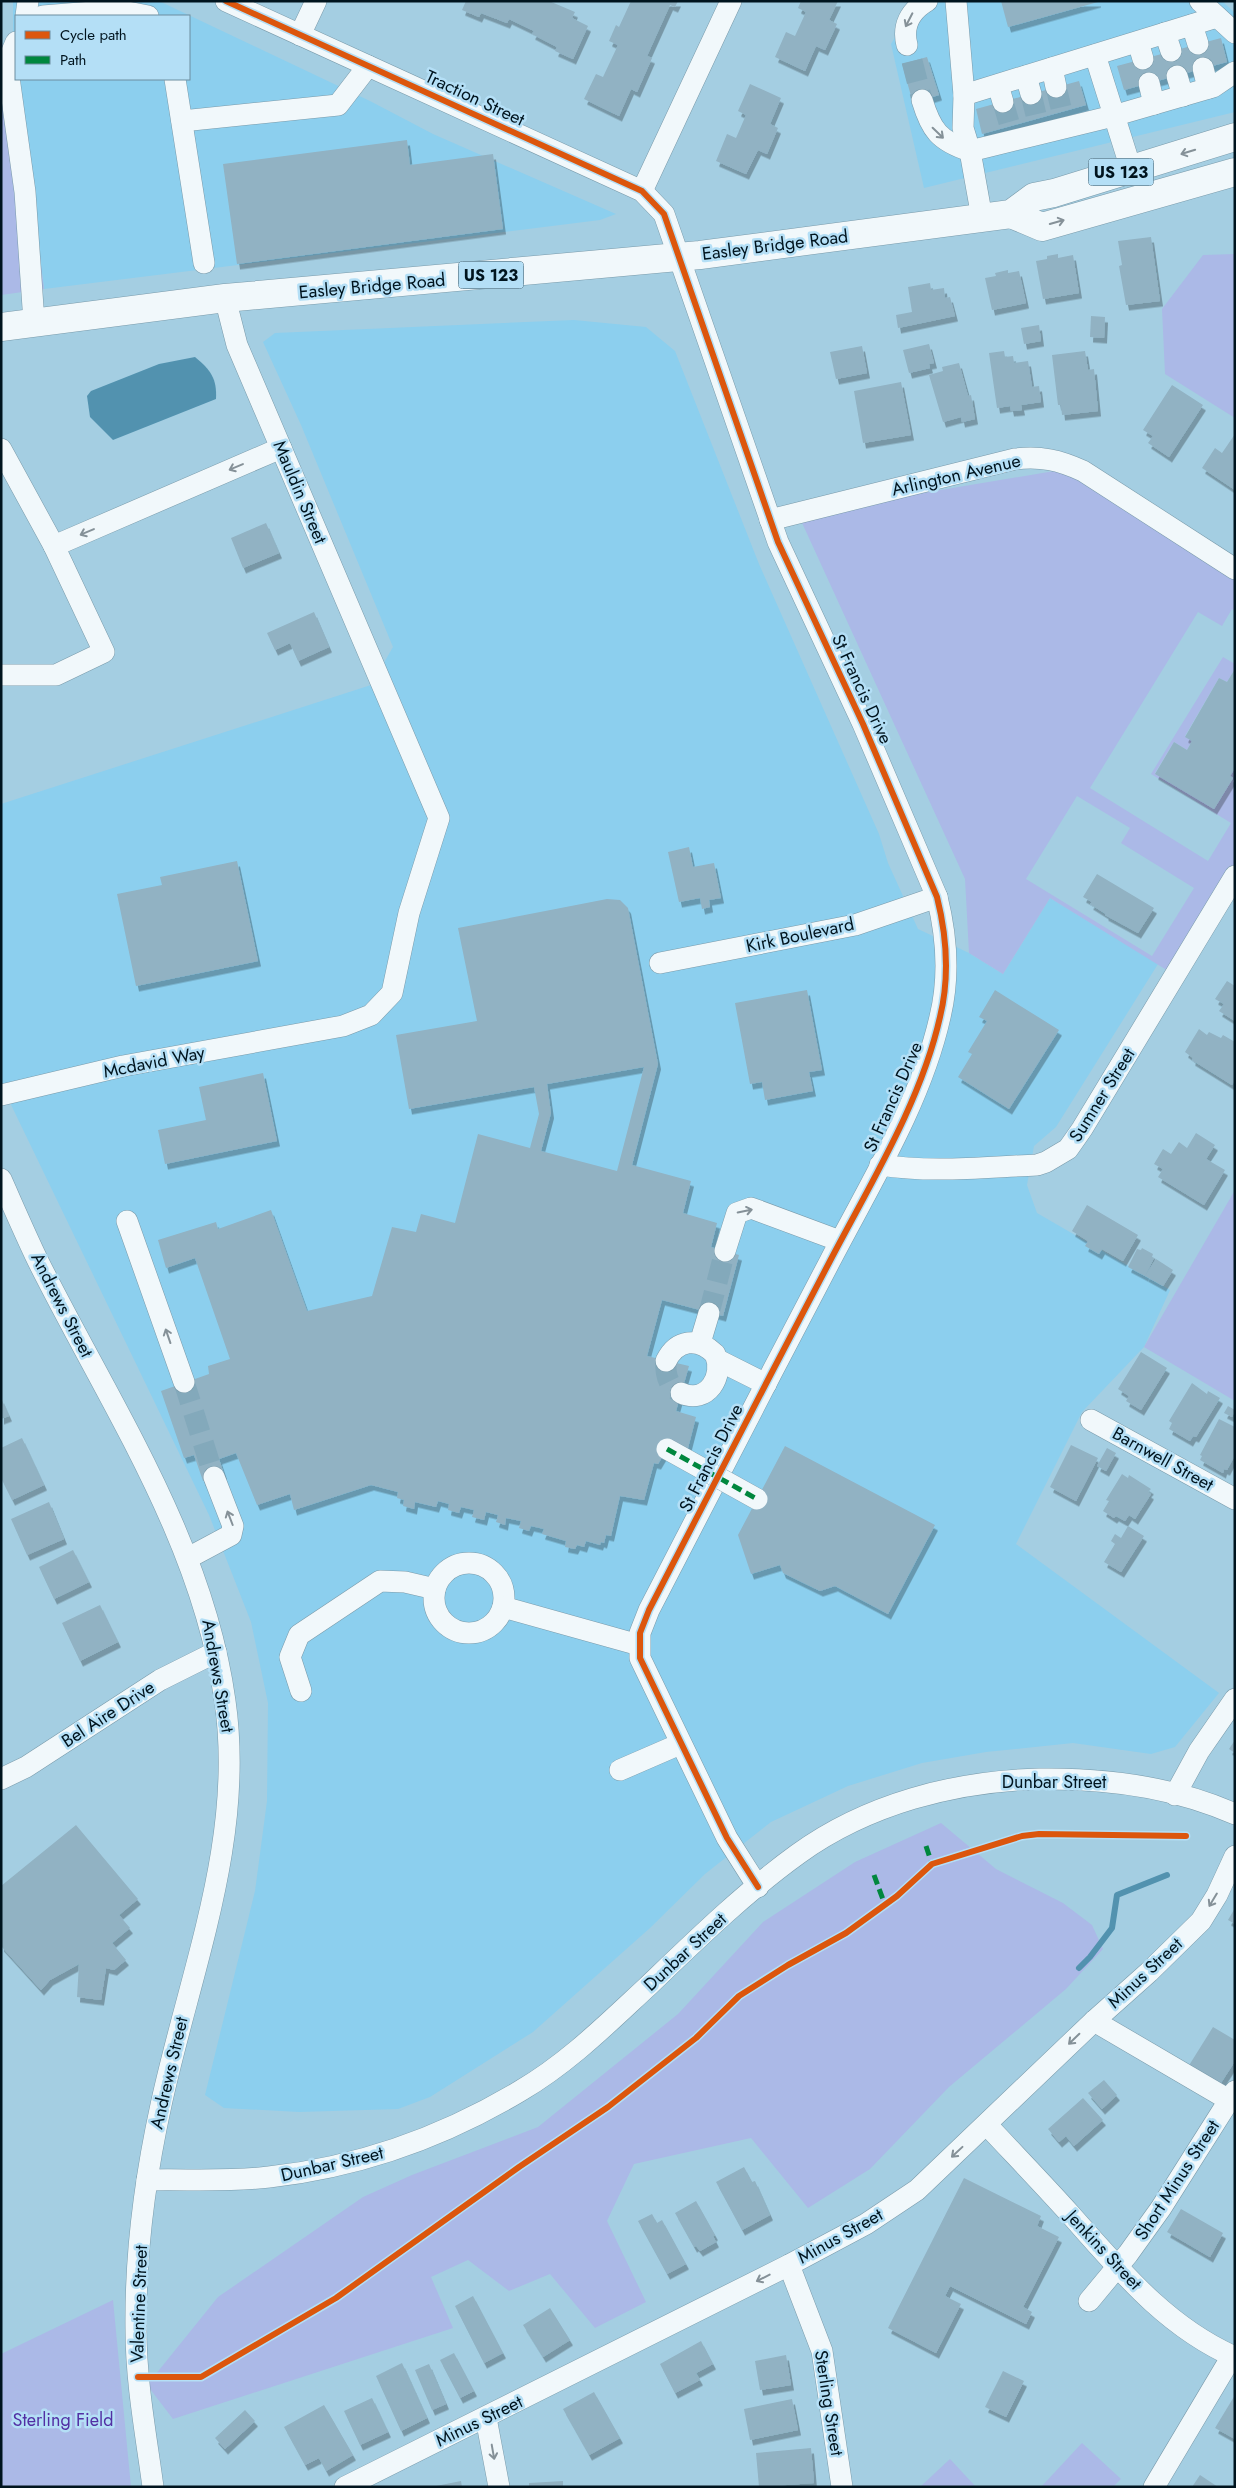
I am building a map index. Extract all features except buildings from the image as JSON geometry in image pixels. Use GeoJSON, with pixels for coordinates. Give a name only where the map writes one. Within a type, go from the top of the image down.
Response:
{"type":"FeatureCollection","features":[{"type":"Feature","properties":{"kind":"highway","name":"Easley Bridge Road"},"geometry":{"type":"LineString","coordinates":[[1,327],[225,298],[749,250],[1011,214],[1034,197],[1235,137]]}},
{"type":"Feature","properties":{"kind":"highway","name":"US 123"},"geometry":{"type":"LineString","coordinates":[[1011,214],[1042,227],[1235,172]]}},
{"type":"Feature","properties":{"kind":"street"},"geometry":{"type":"LineString","coordinates":[[26,15],[28,1]]}},
{"type":"Feature","properties":{"kind":"street","name":"Traction Street"},"geometry":{"type":"LineString","coordinates":[[226,1],[642,191],[664,214],[677,257]]}},
{"type":"Feature","properties":{"kind":"street"},"geometry":{"type":"LineString","coordinates":[[300,35],[316,1]]}},
{"type":"Feature","properties":{"kind":"street"},"geometry":{"type":"LineString","coordinates":[[642,191],[731,1]]}},
{"type":"Feature","properties":{"kind":"street"},"geometry":{"type":"LineString","coordinates":[[909,52],[904,34],[907,23],[912,13],[927,1]]}},
{"type":"Feature","properties":{"kind":"street"},"geometry":{"type":"LineString","coordinates":[[956,1],[964,95],[963,128],[970,150],[982,218]]}},
{"type":"Feature","properties":{"kind":"street"},"geometry":{"type":"LineString","coordinates":[[1200,1],[1235,33]]}},
{"type":"Feature","properties":{"kind":"street"},"geometry":{"type":"LineString","coordinates":[[55,15],[117,10],[143,15]]}},
{"type":"Feature","properties":{"kind":"street"},"geometry":{"type":"LineString","coordinates":[[964,95],[1001,93],[1054,78],[1095,55],[1140,50],[1195,34],[1217,18]]}},
{"type":"Feature","properties":{"kind":"street"},"geometry":{"type":"LineString","coordinates":[[15,44],[7,62],[25,192],[34,322]]}},
{"type":"Feature","properties":{"kind":"street"},"geometry":{"type":"LineString","coordinates":[[1095,55],[1131,169]]}},
{"type":"Feature","properties":{"kind":"street"},"geometry":{"type":"LineString","coordinates":[[182,122],[338,105],[368,66]]}},
{"type":"Feature","properties":{"kind":"street"},"geometry":{"type":"LineString","coordinates":[[922,100],[929,123],[936,132],[953,145],[970,150],[1012,133],[1064,119],[1113,116],[1183,96],[1206,78],[1235,72]]}},
{"type":"Feature","properties":{"kind":"street"},"geometry":{"type":"LineString","coordinates":[[1177,76],[1183,96]]}},
{"type":"Feature","properties":{"kind":"street"},"geometry":{"type":"LineString","coordinates":[[175,80],[204,263]]}},
{"type":"Feature","properties":{"kind":"street"},"geometry":{"type":"LineString","coordinates":[[1149,83],[1154,104]]}},
{"type":"Feature","properties":{"kind":"street","name":"St Francis Drive"},"geometry":{"type":"LineString","coordinates":[[677,257],[778,542],[863,724],[937,897],[947,948],[941,1016],[920,1083],[649,1610],[640,1633],[640,1658],[727,1838],[758,1887]]}},
{"type":"Feature","properties":{"kind":"street","name":"Mauldin Street"},"geometry":{"type":"LineString","coordinates":[[225,298],[237,345],[439,818],[409,913],[392,992],[371,1015],[343,1026],[308,1033]]}},
{"type":"Feature","properties":{"kind":"street"},"geometry":{"type":"LineString","coordinates":[[54,546],[280,448]]}},
{"type":"Feature","properties":{"kind":"street"},"geometry":{"type":"LineString","coordinates":[[1,449],[54,546],[104,652],[56,675],[1,675]]}},
{"type":"Feature","properties":{"kind":"street","name":"Arlington Avenue"},"geometry":{"type":"LineString","coordinates":[[770,520],[1007,461],[1036,457],[1059,460],[1083,471],[1235,569]]}},
{"type":"Feature","properties":{"kind":"street","name":"Sumner Street"},"geometry":{"type":"LineString","coordinates":[[880,1164],[908,1169],[1037,1165],[1068,1149],[1235,876]]}},
{"type":"Feature","properties":{"kind":"street","name":"Kirk Boulevard"},"geometry":{"type":"LineString","coordinates":[[660,963],[855,925],[937,897]]}},
{"type":"Feature","properties":{"kind":"street","name":"Mcdavid Way"},"geometry":{"type":"LineString","coordinates":[[1,1095],[123,1066],[308,1033]]}},
{"type":"Feature","properties":{"kind":"street","name":"Andrews Street"},"geometry":{"type":"LineString","coordinates":[[1,1179],[37,1259],[138,1452],[188,1558],[206,1610],[226,1702],[229,1788],[224,1847],[212,1909],[178,2029],[147,2180]]}},
{"type":"Feature","properties":{"kind":"street"},"geometry":{"type":"LineString","coordinates":[[725,1251],[737,1213],[751,1208],[840,1241]]}},
{"type":"Feature","properties":{"kind":"street"},"geometry":{"type":"LineString","coordinates":[[127,1221],[184,1382]]}},
{"type":"Feature","properties":{"kind":"street"},"geometry":{"type":"LineString","coordinates":[[700,1343],[709,1312]]}},
{"type":"Feature","properties":{"kind":"street"},"geometry":{"type":"LineString","coordinates":[[666,1361],[676,1347],[683,1343],[700,1343],[708,1348],[718,1360],[766,1384]]}},
{"type":"Feature","properties":{"kind":"street"},"geometry":{"type":"LineString","coordinates":[[681,1393],[694,1396],[711,1388],[719,1372],[718,1360]]}},
{"type":"Feature","properties":{"kind":"street","name":"Barnwell Street"},"geometry":{"type":"LineString","coordinates":[[1091,1420],[1235,1500]]}},
{"type":"Feature","properties":{"kind":"street"},"geometry":{"type":"LineString","coordinates":[[668,1449],[757,1499]]}},
{"type":"Feature","properties":{"kind":"street"},"geometry":{"type":"LineString","coordinates":[[188,1558],[231,1535],[233,1526],[214,1478]]}},
{"type":"Feature","properties":{"kind":"street"},"geometry":{"type":"LineString","coordinates":[[472,1563],[484,1566],[494,1573],[501,1584],[504,1595],[503,1607],[498,1617],[486,1629],[471,1633],[460,1632],[450,1628],[436,1610],[435,1589],[440,1578],[454,1567],[472,1563]]}},
{"type":"Feature","properties":{"kind":"street"},"geometry":{"type":"LineString","coordinates":[[301,1691],[290,1657],[299,1635],[380,1581],[406,1582],[435,1589]]}},
{"type":"Feature","properties":{"kind":"street"},"geometry":{"type":"LineString","coordinates":[[503,1607],[639,1645]]}},
{"type":"Feature","properties":{"kind":"street","name":"Bel Aire Drive"},"geometry":{"type":"LineString","coordinates":[[1,1779],[26,1768],[160,1680],[216,1652]]}},
{"type":"Feature","properties":{"kind":"street"},"geometry":{"type":"LineString","coordinates":[[1175,1794],[1199,1751],[1235,1699]]}},
{"type":"Feature","properties":{"kind":"street"},"geometry":{"type":"LineString","coordinates":[[620,1770],[680,1744]]}},
{"type":"Feature","properties":{"kind":"street","name":"Dunbar Street"},"geometry":{"type":"LineString","coordinates":[[147,2180],[267,2178],[344,2164],[414,2144],[464,2123],[523,2090],[583,2047],[717,1921],[811,1845],[849,1824],[917,1796],[1008,1780],[1073,1779],[1118,1782],[1175,1794],[1235,1814]]}},
{"type":"Feature","properties":{"kind":"street","name":"Minus Street"},"geometry":{"type":"LineString","coordinates":[[345,2487],[788,2265],[866,2224],[917,2190],[1201,1921],[1217,1895],[1235,1856]]}},
{"type":"Feature","properties":{"kind":"street"},"geometry":{"type":"LineString","coordinates":[[1094,2021],[1232,2096]]}},
{"type":"Feature","properties":{"kind":"street","name":"Short Minus Street"},"geometry":{"type":"LineString","coordinates":[[1089,2301],[1161,2208],[1232,2096]]}},
{"type":"Feature","properties":{"kind":"street","name":"Jenkins Street"},"geometry":{"type":"LineString","coordinates":[[986,2125],[1117,2266],[1178,2325],[1202,2342],[1233,2357]]}},
{"type":"Feature","properties":{"kind":"street","name":"Valentine Street"},"geometry":{"type":"LineString","coordinates":[[147,2180],[137,2278],[136,2332],[138,2376],[153,2487]]}},
{"type":"Feature","properties":{"kind":"street","name":"Sterling Street"},"geometry":{"type":"LineString","coordinates":[[788,2265],[822,2351],[842,2487]]}},
{"type":"Feature","properties":{"kind":"street"},"geometry":{"type":"LineString","coordinates":[[1154,2487],[1233,2357]]}},
{"type":"Feature","properties":{"kind":"street"},"geometry":{"type":"LineString","coordinates":[[486,2418],[499,2487]]}},
{"type":"Feature","properties":{"kind":"shaded area"},"geometry":{"type":"Polygon","coordinates":[[[13,1],[159,1],[189,15],[15,15],[15,57],[13,1]]]}},
{"type":"Feature","properties":{"kind":"shaded area"},"geometry":{"type":"Polygon","coordinates":[[[917,1],[1222,1],[1235,13],[1235,112],[924,188],[891,44],[917,1]]]}},
{"type":"Feature","properties":{"kind":"shaded area"},"geometry":{"type":"Polygon","coordinates":[[[190,16],[370,101],[433,134],[616,214],[600,220],[44,289],[18,80],[190,80],[190,16]]]}},
{"type":"Feature","properties":{"kind":"shaded area"},"geometry":{"type":"Polygon","coordinates":[[[574,320],[646,327],[675,351],[759,564],[879,834],[888,863],[918,929],[969,953],[1003,974],[1050,898],[1158,964],[1056,1127],[1034,1146],[1027,1185],[1037,1213],[1170,1290],[1144,1347],[1082,1412],[1016,1544],[1219,1693],[1175,1747],[1151,1754],[1073,1743],[986,1752],[922,1763],[848,1786],[771,1822],[705,1874],[650,1928],[533,2032],[430,2097],[398,2109],[299,2112],[224,2108],[205,2095],[255,1891],[267,1801],[268,1703],[251,1622],[209,1515],[1,1084],[1,804],[371,685],[393,647],[301,425],[263,342],[275,333],[574,320]]]}},
{"type":"Feature","properties":{"kind":"shaded area"},"geometry":{"type":"Polygon","coordinates":[[[195,357],[212,375],[216,399],[113,440],[90,417],[87,396],[91,391],[159,364],[195,357]]]}},
{"type":"Feature","properties":{"kind":"green space"},"geometry":{"type":"Polygon","coordinates":[[[13,38],[15,80],[18,80],[44,289],[1,295],[1,46],[13,38]]]}},
{"type":"Feature","properties":{"kind":"green space"},"geometry":{"type":"Polygon","coordinates":[[[1235,254],[1235,418],[1165,374],[1162,309],[1203,255],[1235,254]]]}},
{"type":"Feature","properties":{"kind":"green space"},"geometry":{"type":"Polygon","coordinates":[[[1078,467],[1235,572],[1235,611],[1232,609],[1222,626],[1198,612],[1090,788],[1208,861],[1231,823],[1151,774],[1223,657],[1235,664],[1235,669],[1227,682],[1219,678],[1185,736],[1192,741],[1187,750],[1174,742],[1155,773],[1214,809],[1233,778],[1230,776],[1235,768],[1235,879],[1173,974],[1050,898],[1003,974],[969,953],[965,879],[798,514],[1078,467]],[[1077,796],[1026,879],[1152,956],[1194,888],[1121,843],[1130,828],[1077,796]]]}},
{"type":"Feature","properties":{"kind":"green space"},"geometry":{"type":"Polygon","coordinates":[[[1235,1190],[1235,1401],[1144,1347],[1235,1190]]]}},
{"type":"Feature","properties":{"kind":"green space"},"geometry":{"type":"Polygon","coordinates":[[[941,1823],[996,1869],[1063,1903],[1092,1925],[1103,1949],[1066,1989],[949,2087],[870,2169],[808,2208],[751,2138],[634,2164],[607,2221],[646,2302],[595,2328],[550,2274],[509,2291],[468,2260],[431,2277],[453,2328],[173,2419],[147,2385],[218,2297],[363,2197],[412,2175],[538,2127],[678,2014],[763,1922],[855,1862],[941,1823]]]}},
{"type":"Feature","properties":{"kind":"green space","name":"Sterling Field"},"geometry":{"type":"Polygon","coordinates":[[[113,2300],[131,2487],[1,2487],[1,2354],[113,2300]]]}},
{"type":"Feature","properties":{"kind":"green space"},"geometry":{"type":"Polygon","coordinates":[[[1082,2443],[1121,2479],[1113,2487],[1041,2487],[1082,2443]]]}},
{"type":"Feature","properties":{"kind":"green space"},"geometry":{"type":"Polygon","coordinates":[[[950,2459],[976,2487],[920,2487],[950,2459]]]}},
{"type":"Feature","properties":{"kind":"waterway"},"geometry":{"type":"LineString","coordinates":[[1079,1968],[1112,1928],[1117,1895],[1167,1875]]}},
{"type":"Feature","properties":{"kind":"tunnel"},"geometry":{"type":"LineString","coordinates":[[912,61],[922,100]]}},
{"type":"Feature","properties":{"kind":"tunnel"},"geometry":{"type":"LineString","coordinates":[[1056,87],[1062,112]]}},
{"type":"Feature","properties":{"kind":"tunnel"},"geometry":{"type":"LineString","coordinates":[[1031,94],[1037,119]]}},
{"type":"Feature","properties":{"kind":"tunnel"},"geometry":{"type":"LineString","coordinates":[[1003,102],[1010,126]]}},
{"type":"Feature","properties":{"kind":"tunnel"},"geometry":{"type":"LineString","coordinates":[[709,1313],[725,1251]]}},
{"type":"Feature","properties":{"kind":"tunnel"},"geometry":{"type":"LineString","coordinates":[[666,1361],[668,1380],[681,1393]]}},
{"type":"Feature","properties":{"kind":"tunnel"},"geometry":{"type":"LineString","coordinates":[[184,1382],[214,1477]]}},
{"type":"Feature","properties":{"kind":"marked path"},"geometry":{"type":"LineString","coordinates":[[667,1449],[757,1499]]}},
{"type":"Feature","properties":{"kind":"marked path"},"geometry":{"type":"LineString","coordinates":[[926,1846],[932,1864]]}},
{"type":"Feature","properties":{"kind":"marked path"},"geometry":{"type":"LineString","coordinates":[[874,1875],[885,1905]]}},
{"type":"Feature","properties":{"kind":"cycle path"},"geometry":{"type":"LineString","coordinates":[[226,1],[642,191],[664,214],[778,542],[863,724],[937,897],[945,942],[945,987],[940,1017],[920,1080],[893,1142],[784,1348],[649,1610],[640,1633],[640,1658],[727,1838],[758,1887]]}},
{"type":"Feature","properties":{"kind":"cycle path"},"geometry":{"type":"LineString","coordinates":[[138,2377],[201,2377],[336,2298],[519,2167],[608,2107],[696,2038],[739,1996],[788,1965],[846,1933],[897,1896],[932,1864],[1022,1836],[1039,1834],[1186,1836]]}}]}
